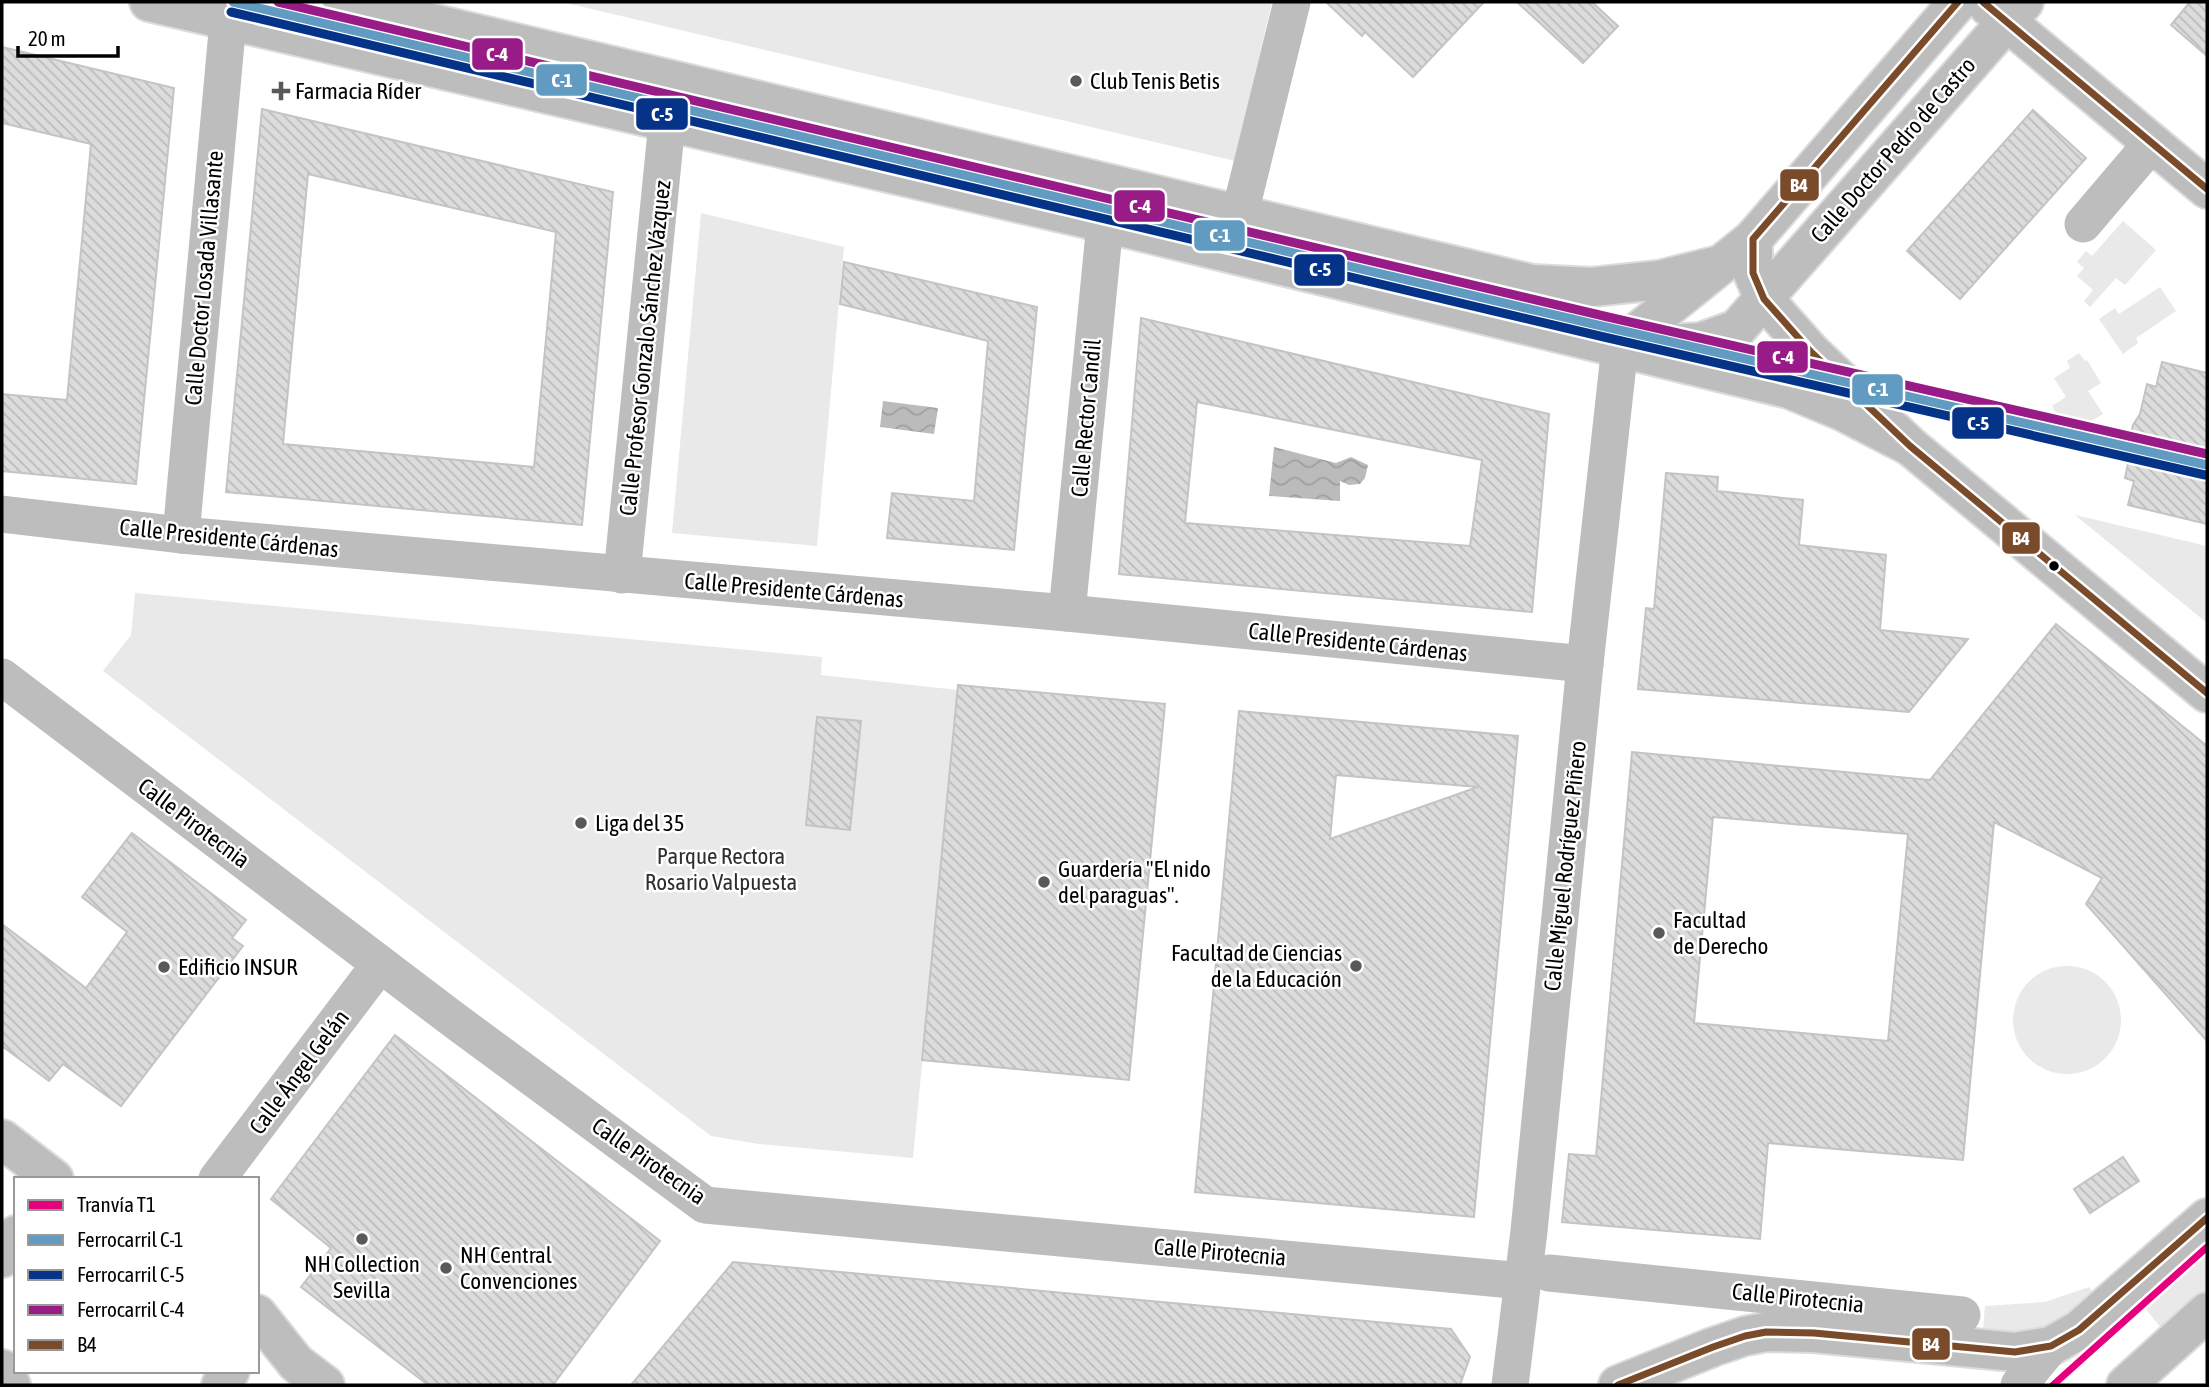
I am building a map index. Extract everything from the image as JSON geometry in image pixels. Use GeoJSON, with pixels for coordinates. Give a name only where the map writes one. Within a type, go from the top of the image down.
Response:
{"type":"FeatureCollection","features":[{"type":"Feature","properties":{"kind":"main road"},"geometry":{"type":"LineString","coordinates":[[149,2],[1105,223],[1521,325],[1620,346],[1789,389],[1844,412],[1910,446]]}},
{"type":"Feature","properties":{"kind":"main road"},"geometry":{"type":"LineString","coordinates":[[343,2],[402,8],[1532,284],[1592,287],[1659,280],[1719,265]]}},
{"type":"Feature","properties":{"kind":"main road","name":"Calle Doctor Pedro de Castro"},"geometry":{"type":"LineString","coordinates":[[1620,346],[1753,239],[1958,2]]}},
{"type":"Feature","properties":{"kind":"main road"},"geometry":{"type":"LineString","coordinates":[[2005,8],[2152,143],[2207,188]]}},
{"type":"Feature","properties":{"kind":"main road","name":"Calle Doctor Pedro de Castro"},"geometry":{"type":"LineString","coordinates":[[1620,346],[1701,342],[1737,328],[2005,8]]}},
{"type":"Feature","properties":{"kind":"main road"},"geometry":{"type":"LineString","coordinates":[[1753,239],[1754,273],[1764,299],[1811,352],[1910,446],[2207,693]]}},
{"type":"Feature","properties":{"kind":"main road"},"geometry":{"type":"LineString","coordinates":[[2,1139],[51,1177]]}},
{"type":"Feature","properties":{"kind":"main road"},"geometry":{"type":"LineString","coordinates":[[1618,1385],[1724,1344],[1766,1332],[1814,1333],[2015,1352],[2052,1346],[2079,1330],[2207,1218]]}},
{"type":"Feature","properties":{"kind":"main road"},"geometry":{"type":"LineString","coordinates":[[2,1258],[14,1238]]}},
{"type":"Feature","properties":{"kind":"main road"},"geometry":{"type":"LineString","coordinates":[[259,1317],[296,1363],[325,1385]]}},
{"type":"Feature","properties":{"kind":"main road"},"geometry":{"type":"LineString","coordinates":[[2126,1385],[2206,1317]]}},
{"type":"Feature","properties":{"kind":"main road"},"geometry":{"type":"LineString","coordinates":[[2,1369],[11,1385]]}},
{"type":"Feature","properties":{"kind":"street"},"geometry":{"type":"LineString","coordinates":[[1240,213],[1292,2]]}},
{"type":"Feature","properties":{"kind":"street","name":"Calle Doctor Losada Villasante"},"geometry":{"type":"LineString","coordinates":[[181,535],[228,21]]}},
{"type":"Feature","properties":{"kind":"street","name":"Calle Profesor Gonzalo Sánchez Vázquez"},"geometry":{"type":"LineString","coordinates":[[622,575],[667,122]]}},
{"type":"Feature","properties":{"kind":"street"},"geometry":{"type":"LineString","coordinates":[[2083,224],[2152,143]]}},
{"type":"Feature","properties":{"kind":"street","name":"Calle Rector Candil"},"geometry":{"type":"LineString","coordinates":[[1067,612],[1105,223]]}},
{"type":"Feature","properties":{"kind":"street","name":"Calle Miguel Rodríguez Piñero"},"geometry":{"type":"LineString","coordinates":[[1510,1385],[1536,1277],[1586,664],[1620,346]]}},
{"type":"Feature","properties":{"kind":"street","name":"Calle Presidente Cárdenas"},"geometry":{"type":"LineString","coordinates":[[2,514],[181,535],[1067,612],[1586,664]]}},
{"type":"Feature","properties":{"kind":"street","name":"Calle Pirotecnia"},"geometry":{"type":"LineString","coordinates":[[2,677],[380,964],[705,1205],[1962,1315]]}},
{"type":"Feature","properties":{"kind":"street","name":"Calle Ángel Gelán"},"geometry":{"type":"LineString","coordinates":[[219,1177],[380,964]]}},
{"type":"Feature","properties":{"kind":"street"},"geometry":{"type":"LineString","coordinates":[[2019,1385],[2052,1346]]}},
{"type":"Feature","properties":{"kind":"green space","name":"Club Tenis Betis"},"geometry":{"type":"Polygon","coordinates":[[[562,2],[1272,2],[1235,161],[562,2]]]}},
{"type":"Feature","properties":{"kind":"green space"},"geometry":{"type":"Polygon","coordinates":[[[701,213],[844,247],[817,546],[672,533],[701,213]]]}},
{"type":"Feature","properties":{"kind":"green space"},"geometry":{"type":"Polygon","coordinates":[[[2123,221],[2156,250],[2125,285],[2116,278],[2090,307],[2084,301],[2093,290],[2077,276],[2084,268],[2077,262],[2086,251],[2092,256],[2123,221]]]}},
{"type":"Feature","properties":{"kind":"green space"},"geometry":{"type":"Polygon","coordinates":[[[2160,287],[2176,311],[2136,338],[2138,343],[2123,354],[2099,319],[2115,308],[2119,314],[2160,287]]]}},
{"type":"Feature","properties":{"kind":"green space"},"geometry":{"type":"Polygon","coordinates":[[[2079,353],[2087,360],[2101,383],[2088,391],[2103,414],[2085,425],[2087,430],[2072,439],[2052,406],[2066,397],[2054,378],[2070,368],[2067,361],[2079,353]]]}},
{"type":"Feature","properties":{"kind":"green space"},"geometry":{"type":"Polygon","coordinates":[[[2075,515],[2207,546],[2207,623],[2075,515]]]}},
{"type":"Feature","properties":{"kind":"green space","name":"Parque Rectora Rosario Valpuesta"},"geometry":{"type":"Polygon","coordinates":[[[135,593],[822,657],[821,675],[958,690],[913,1158],[759,1144],[711,1136],[103,671],[131,635],[135,593]]]}},
{"type":"Feature","properties":{"kind":"green space"},"geometry":{"type":"Polygon","coordinates":[[[2067,966],[2088,970],[2105,982],[2117,999],[2121,1020],[2117,1041],[2105,1058],[2088,1070],[2067,1074],[2046,1070],[2029,1058],[2017,1041],[2013,1020],[2017,999],[2029,982],[2046,970],[2067,966]]]}},
{"type":"Feature","properties":{"kind":"green space"},"geometry":{"type":"Polygon","coordinates":[[[2207,1241],[2207,1291],[2162,1329],[2139,1301],[2207,1241]]]}},
{"type":"Feature","properties":{"kind":"green space"},"geometry":{"type":"Polygon","coordinates":[[[2089,1287],[2094,1293],[2058,1325],[1982,1342],[1985,1306],[2045,1302],[2089,1287]]]}},
{"type":"Feature","properties":{"kind":"water"},"geometry":{"type":"Polygon","coordinates":[[[883,401],[938,408],[934,434],[880,427],[883,401]]]}},
{"type":"Feature","properties":{"kind":"water"},"geometry":{"type":"Polygon","coordinates":[[[1274,447],[1336,463],[1351,457],[1368,465],[1365,478],[1360,484],[1349,485],[1340,481],[1340,501],[1269,496],[1274,447]]]}},
{"type":"Feature","properties":{"kind":"building"},"geometry":{"type":"Polygon","coordinates":[[[1326,2],[1484,2],[1413,77],[1365,32],[1362,36],[1326,2]]]}},
{"type":"Feature","properties":{"kind":"building"},"geometry":{"type":"Polygon","coordinates":[[[1517,2],[1592,2],[1618,26],[1583,63],[1517,2]]]}},
{"type":"Feature","properties":{"kind":"building"},"geometry":{"type":"Polygon","coordinates":[[[2190,2],[2207,2],[2207,56],[2171,25],[2190,2]]]}},
{"type":"Feature","properties":{"kind":"building"},"geometry":{"type":"Polygon","coordinates":[[[2,47],[174,88],[136,484],[2,471],[2,394],[67,400],[91,144],[2,123],[2,47]]]}},
{"type":"Feature","properties":{"kind":"building"},"geometry":{"type":"Polygon","coordinates":[[[262,109],[613,192],[582,525],[226,492],[262,109]],[[308,174],[283,444],[534,467],[556,232],[308,174]]]}},
{"type":"Feature","properties":{"kind":"building"},"geometry":{"type":"Polygon","coordinates":[[[2033,110],[2086,158],[1960,299],[1907,251],[2033,110]]]}},
{"type":"Feature","properties":{"kind":"building"},"geometry":{"type":"Polygon","coordinates":[[[844,262],[1037,307],[1014,550],[887,538],[892,493],[974,501],[988,341],[840,304],[844,262]]]}},
{"type":"Feature","properties":{"kind":"building"},"geometry":{"type":"Polygon","coordinates":[[[1141,318],[1549,414],[1532,612],[1119,574],[1141,318]],[[1197,402],[1185,523],[1470,546],[1482,460],[1197,402]]]}},
{"type":"Feature","properties":{"kind":"building"},"geometry":{"type":"Polygon","coordinates":[[[2162,362],[2207,373],[2207,524],[2128,505],[2134,481],[2125,478],[2131,449],[2130,437],[2140,414],[2147,384],[2156,387],[2162,362]]]}},
{"type":"Feature","properties":{"kind":"building"},"geometry":{"type":"Polygon","coordinates":[[[1666,473],[1718,477],[1717,491],[1803,500],[1799,545],[1886,555],[1880,630],[1968,639],[1909,712],[1638,689],[1646,608],[1654,609],[1666,473]]]}},
{"type":"Feature","properties":{"kind":"building"},"geometry":{"type":"Polygon","coordinates":[[[2056,624],[2207,746],[2207,1041],[2086,904],[2102,878],[1994,822],[1963,1160],[1768,1143],[1760,1239],[1562,1222],[1569,1154],[1596,1156],[1632,752],[1930,780],[2056,624]],[[1713,817],[1694,1023],[1888,1041],[1908,834],[1713,817]]]}},
{"type":"Feature","properties":{"kind":"building","name":"Guardería \"El nido del paraguas\"."},"geometry":{"type":"Polygon","coordinates":[[[958,685],[1165,704],[1129,1080],[922,1060],[958,685]]]}},
{"type":"Feature","properties":{"kind":"building","name":"Facultad de Ciencias de la Educación"},"geometry":{"type":"Polygon","coordinates":[[[1239,711],[1518,736],[1474,1217],[1195,1192],[1239,711]],[[1336,775],[1330,839],[1478,787],[1336,775]]]}},
{"type":"Feature","properties":{"kind":"building"},"geometry":{"type":"Polygon","coordinates":[[[817,717],[861,721],[850,830],[806,825],[817,717]]]}},
{"type":"Feature","properties":{"kind":"building","name":"Edificio INSUR"},"geometry":{"type":"Polygon","coordinates":[[[132,833],[246,920],[232,938],[243,946],[121,1106],[63,1064],[49,1081],[2,1046],[2,924],[86,988],[127,932],[82,897],[132,833]]]}},
{"type":"Feature","properties":{"kind":"building"},"geometry":{"type":"Polygon","coordinates":[[[395,1035],[660,1241],[553,1385],[428,1385],[301,1287],[331,1248],[271,1199],[395,1035]]]}},
{"type":"Feature","properties":{"kind":"building"},"geometry":{"type":"Polygon","coordinates":[[[2123,1157],[2139,1181],[2090,1213],[2074,1189],[2123,1157]]]}},
{"type":"Feature","properties":{"kind":"building"},"geometry":{"type":"Polygon","coordinates":[[[733,1262],[1451,1329],[1470,1357],[1460,1385],[631,1385],[733,1262]]]}},
{"type":"Feature","properties":{"kind":"tram line","name":"T1"},"geometry":{"type":"LineString","coordinates":[[2053,1385],[2207,1247]]}},
{"type":"Feature","properties":{"kind":"rail line","name":"C-1"},"geometry":{"type":"LineString","coordinates":[[233,2],[1606,327],[2207,465]]}},
{"type":"Feature","properties":{"kind":"rail line","name":"C-4"},"geometry":{"type":"LineString","coordinates":[[278,2],[1608,317],[2207,454]]}},
{"type":"Feature","properties":{"kind":"rail line","name":"C-5"},"geometry":{"type":"LineString","coordinates":[[231,12],[1604,337],[2205,475]]}},
{"type":"Feature","properties":{"kind":"transit line","name":"B4"},"geometry":{"type":"LineString","coordinates":[[1958,2],[1753,239],[1753,273],[1764,299],[1811,352],[1910,446],[2207,693]]}},
{"type":"Feature","properties":{"kind":"transit line","name":"B4"},"geometry":{"type":"LineString","coordinates":[[1983,2],[2207,189]]}},
{"type":"Feature","properties":{"kind":"transit line","name":"B4"},"geometry":{"type":"LineString","coordinates":[[1618,1385],[1713,1347],[1766,1332],[1814,1333],[2015,1352],[2051,1346],[2079,1330],[2207,1218]]}},
{"type":"Feature","properties":{"kind":"place","name":"Club Tenis Betis"},"geometry":{"type":"Point","coordinates":[1076,81]}},
{"type":"Feature","properties":{"kind":"place","name":"Farmacia Ríder"},"geometry":{"type":"Point","coordinates":[281,91]}},
{"type":"Feature","properties":{"kind":"place","name":"Liga del 35"},"geometry":{"type":"Point","coordinates":[581,823]}},
{"type":"Feature","properties":{"kind":"place","name":"Guardería \"El nido del paraguas\"."},"geometry":{"type":"Point","coordinates":[1044,882]}},
{"type":"Feature","properties":{"kind":"place","name":"Facultad de Derecho"},"geometry":{"type":"Point","coordinates":[1659,933]}},
{"type":"Feature","properties":{"kind":"place","name":"Facultad de Ciencias de la Educación"},"geometry":{"type":"Point","coordinates":[1356,966]}},
{"type":"Feature","properties":{"kind":"place","name":"Edificio INSUR"},"geometry":{"type":"Point","coordinates":[164,967]}},
{"type":"Feature","properties":{"kind":"place","name":"NH Collection Sevilla"},"geometry":{"type":"Point","coordinates":[362,1239]}},
{"type":"Feature","properties":{"kind":"place","name":"NH Central Convenciones"},"geometry":{"type":"Point","coordinates":[446,1268]}}]}
